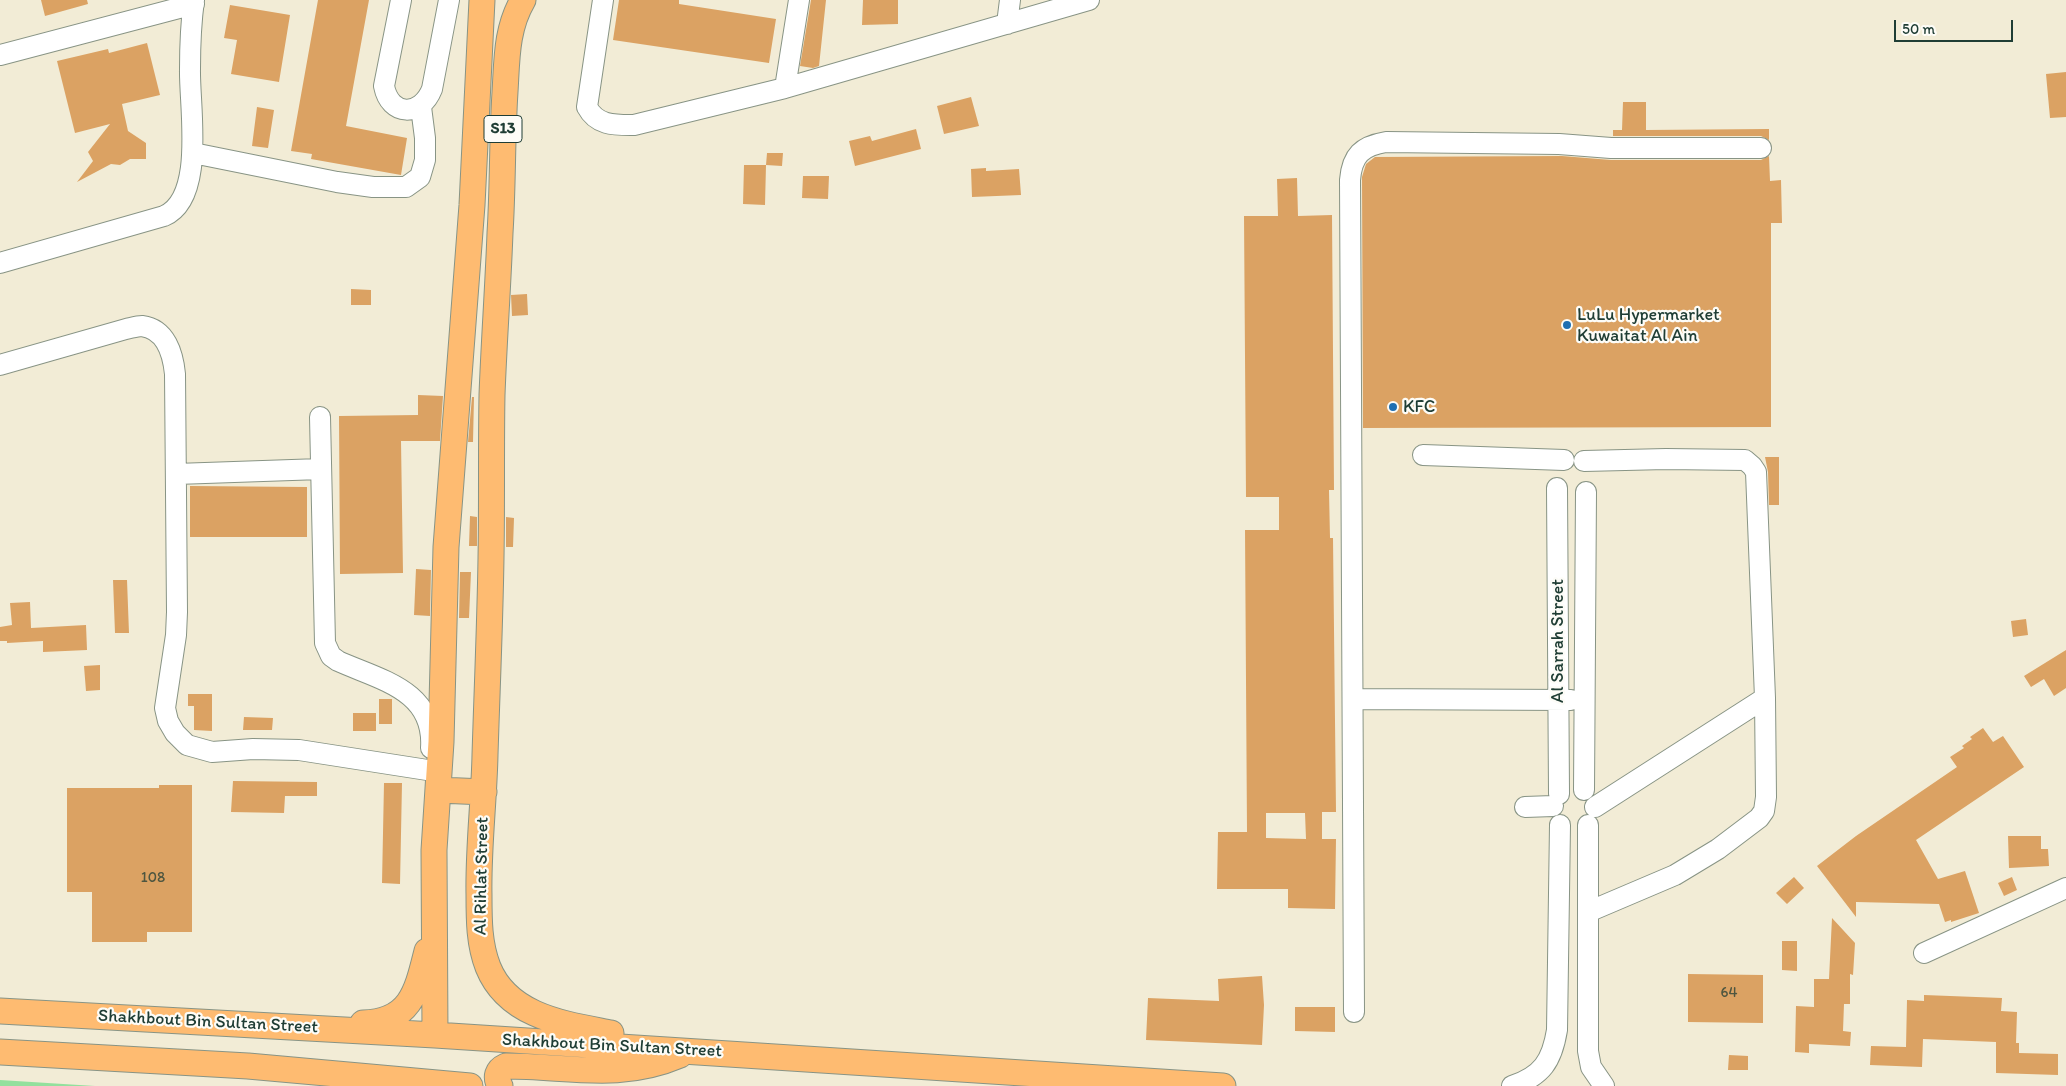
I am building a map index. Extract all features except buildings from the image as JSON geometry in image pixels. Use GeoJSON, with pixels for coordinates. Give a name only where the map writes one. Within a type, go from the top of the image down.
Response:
{"type":"FeatureCollection","features":[{"type":"Feature","properties":{"kind":"main road","name":"S13"},"geometry":{"type":"LineString","coordinates":[[436,778],[448,521],[466,260],[472,205],[482,0]]}},
{"type":"Feature","properties":{"kind":"main road","name":"Al Rihlat Street"},"geometry":{"type":"LineString","coordinates":[[523,0],[515,14],[508,46],[502,146],[499,262],[492,393],[491,557],[484,792],[479,870],[479,922],[482,948],[494,980],[512,999],[533,1014],[578,1027],[689,1050]]}},
{"type":"Feature","properties":{"kind":"main road"},"geometry":{"type":"LineString","coordinates":[[435,1035],[434,850],[436,778],[484,792]]}},
{"type":"Feature","properties":{"kind":"main road"},"geometry":{"type":"LineString","coordinates":[[276,1026],[379,1023],[392,1018],[408,1003],[415,990],[434,922]]}},
{"type":"Feature","properties":{"kind":"main road","name":"Shakhbout Bin Sultan Street"},"geometry":{"type":"LineString","coordinates":[[0,1011],[689,1050],[1223,1086]]}},
{"type":"Feature","properties":{"kind":"main road"},"geometry":{"type":"LineString","coordinates":[[500,1086],[497,1077],[498,1072],[506,1066],[600,1072],[624,1070],[660,1062],[689,1050]]}},
{"type":"Feature","properties":{"kind":"main road"},"geometry":{"type":"LineString","coordinates":[[0,1052],[248,1066],[470,1086]]}},
{"type":"Feature","properties":{"kind":"main road"},"geometry":{"type":"LineString","coordinates":[[248,1066],[312,1086]]}},
{"type":"Feature","properties":{"kind":"street"},"geometry":{"type":"LineString","coordinates":[[401,0],[384,86],[388,100],[393,105],[406,110],[421,107],[430,96],[449,0]]}},
{"type":"Feature","properties":{"kind":"street"},"geometry":{"type":"LineString","coordinates":[[603,0],[587,108],[598,121],[610,125],[634,125],[785,88],[1089,0]]}},
{"type":"Feature","properties":{"kind":"street"},"geometry":{"type":"LineString","coordinates":[[785,88],[799,0]]}},
{"type":"Feature","properties":{"kind":"street"},"geometry":{"type":"LineString","coordinates":[[1007,24],[1010,0]]}},
{"type":"Feature","properties":{"kind":"street"},"geometry":{"type":"LineString","coordinates":[[0,54],[194,2],[190,69],[193,153],[190,179],[178,206],[173,212],[0,263]]}},
{"type":"Feature","properties":{"kind":"street"},"geometry":{"type":"LineString","coordinates":[[193,153],[337,182],[373,187],[406,187],[420,177],[425,160],[425,138],[421,107]]}},
{"type":"Feature","properties":{"kind":"street"},"geometry":{"type":"LineString","coordinates":[[1354,1012],[1350,180],[1351,168],[1356,157],[1364,148],[1386,142],[1559,144],[1611,148],[1761,148]]}},
{"type":"Feature","properties":{"kind":"street"},"geometry":{"type":"LineString","coordinates":[[0,365],[126,328],[142,326],[159,333],[169,347],[173,359],[176,474],[176,634],[165,708],[168,721],[187,745],[212,752],[253,749],[299,750],[436,778],[431,731],[429,722],[420,705],[398,687],[338,661],[331,656],[324,643],[320,417]]}},
{"type":"Feature","properties":{"kind":"street"},"geometry":{"type":"LineString","coordinates":[[1423,455],[1564,460],[1577,458],[1584,461],[1745,460],[1756,472],[1765,698],[1766,797],[1764,811],[1758,818],[1718,849],[1675,875],[1588,912]]}},
{"type":"Feature","properties":{"kind":"street"},"geometry":{"type":"LineString","coordinates":[[1564,460],[1555,469],[1553,476],[1557,488],[1567,496],[1586,492],[1590,486],[1592,472],[1584,461]]}},
{"type":"Feature","properties":{"kind":"street"},"geometry":{"type":"LineString","coordinates":[[176,474],[321,469]]}},
{"type":"Feature","properties":{"kind":"street","name":"Al Sarrah Street"},"geometry":{"type":"LineString","coordinates":[[1512,1086],[1530,1079],[1543,1068],[1550,1059],[1555,1045],[1557,1030],[1557,488]]}},
{"type":"Feature","properties":{"kind":"street","name":"Al Sarrah Street"},"geometry":{"type":"LineString","coordinates":[[1586,492],[1584,700],[1589,807],[1588,1051],[1591,1067],[1604,1086]]}},
{"type":"Feature","properties":{"kind":"street"},"geometry":{"type":"LineString","coordinates":[[1557,808],[1574,830],[1589,807],[1765,698]]}},
{"type":"Feature","properties":{"kind":"street"},"geometry":{"type":"LineString","coordinates":[[1353,699],[1584,700]]}},
{"type":"Feature","properties":{"kind":"street"},"geometry":{"type":"LineString","coordinates":[[1557,808],[1570,788],[1589,807]]}},
{"type":"Feature","properties":{"kind":"street"},"geometry":{"type":"LineString","coordinates":[[1525,807],[1557,808]]}},
{"type":"Feature","properties":{"kind":"street"},"geometry":{"type":"LineString","coordinates":[[1924,954],[2066,888]]}},
{"type":"Feature","properties":{"kind":"green space"},"geometry":{"type":"Polygon","coordinates":[[[0,1080],[95,1086],[0,1086],[0,1080]]]}},
{"type":"Feature","properties":{"kind":"place","name":"LuLu Hypermarket Kuwaitat Al Ain"},"geometry":{"type":"Point","coordinates":[1567,325]}},
{"type":"Feature","properties":{"kind":"place","name":"KFC"},"geometry":{"type":"Point","coordinates":[1393,407]}}]}
